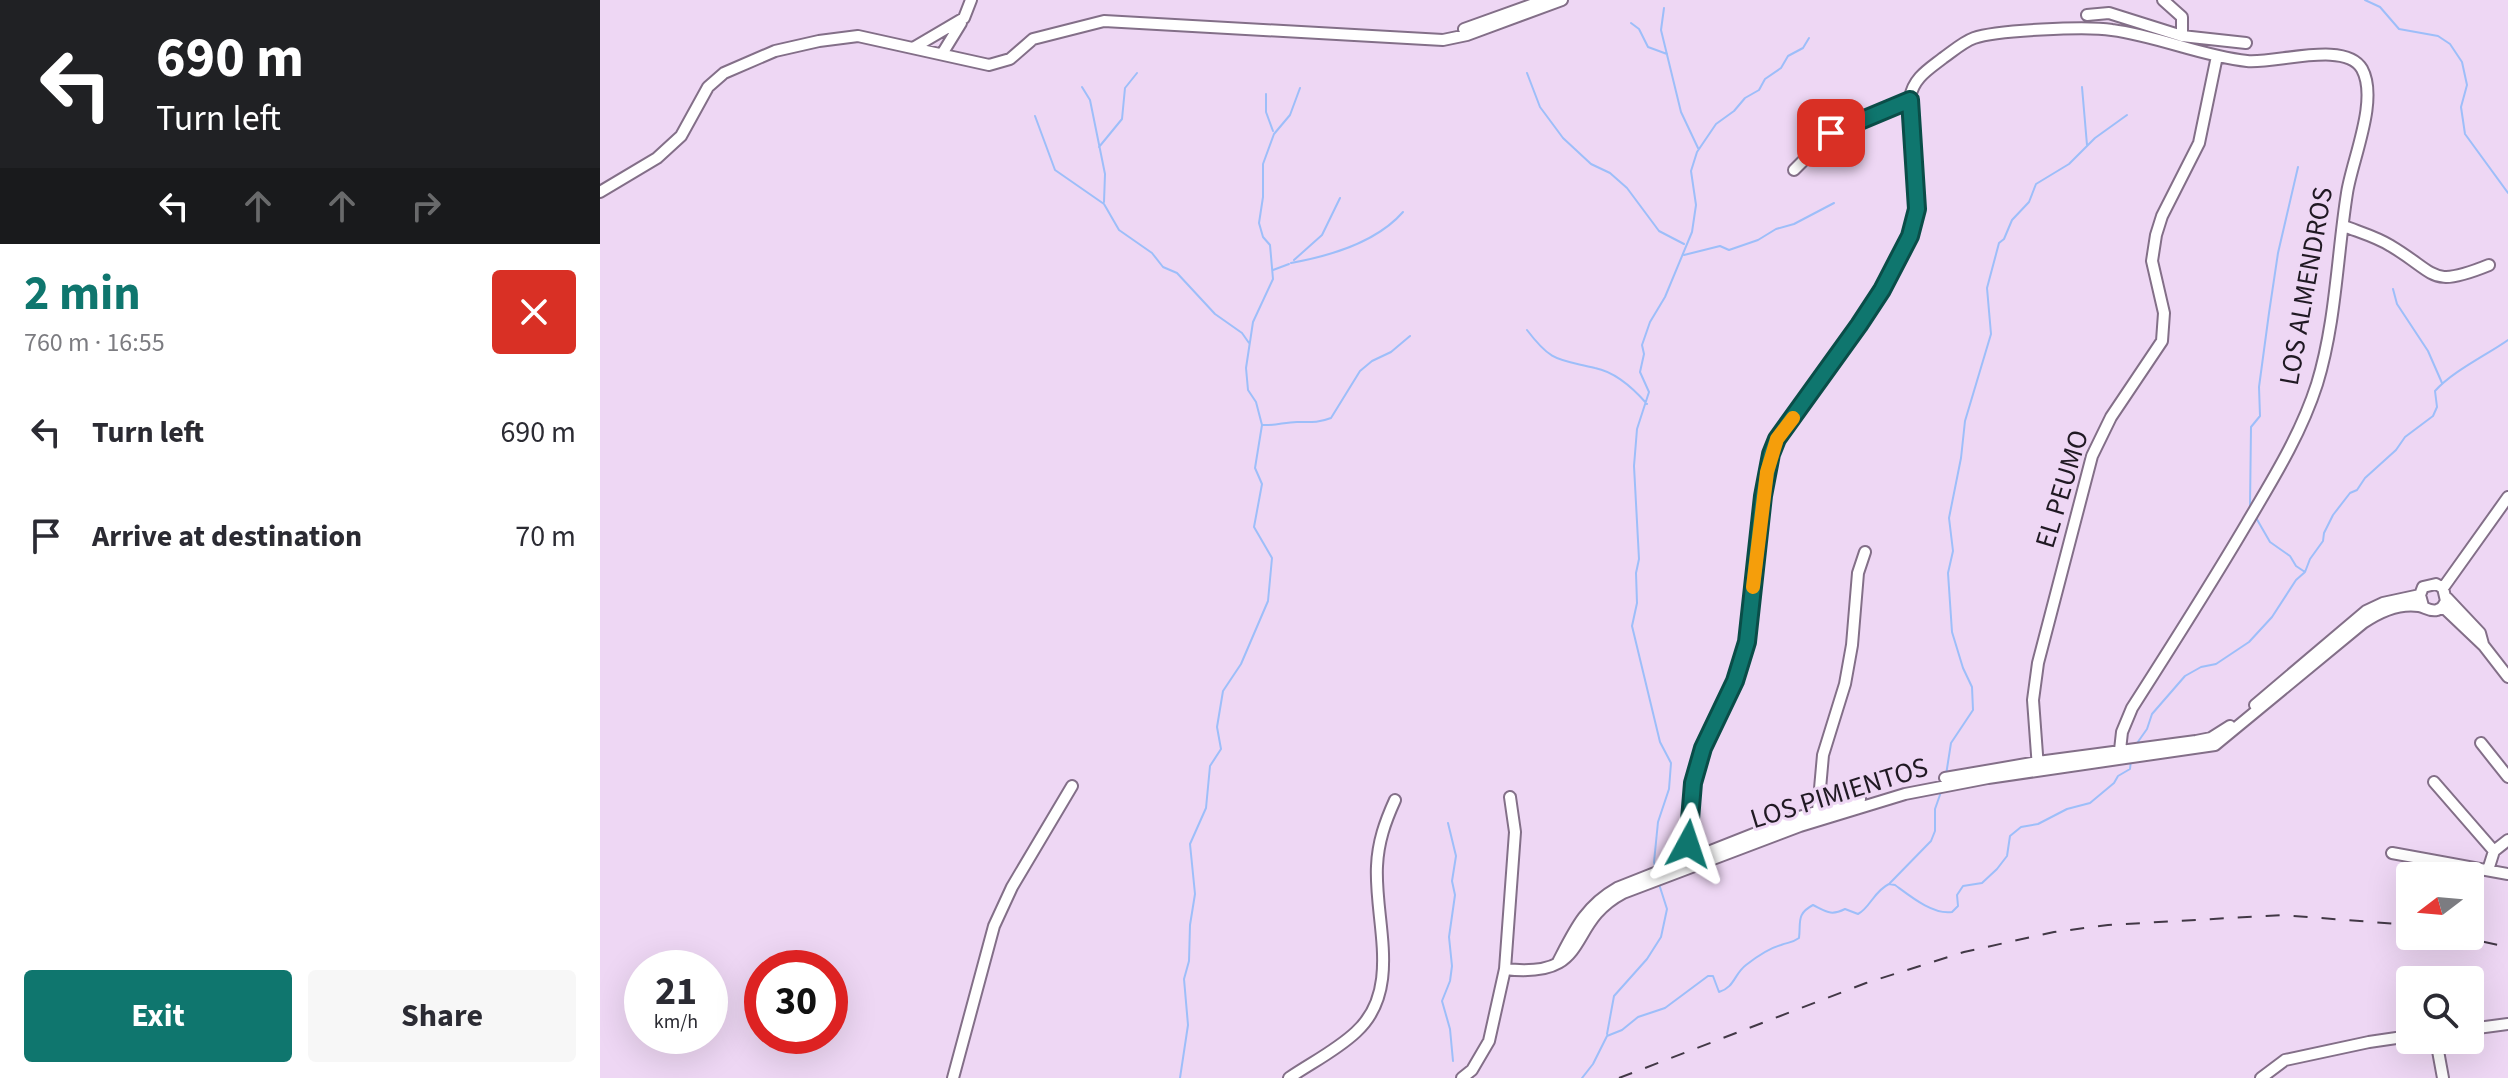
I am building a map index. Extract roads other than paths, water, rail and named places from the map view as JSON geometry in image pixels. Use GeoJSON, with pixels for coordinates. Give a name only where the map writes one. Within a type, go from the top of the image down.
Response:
{"type":"FeatureCollection","features":[{"type":"Feature","properties":{"kind":"street"},"geometry":{"type":"LineString","coordinates":[[942,54],[971,0]]}},
{"type":"Feature","properties":{"kind":"street"},"geometry":{"type":"LineString","coordinates":[[1463,30],[1545,0]]}},
{"type":"Feature","properties":{"kind":"street"},"geometry":{"type":"LineString","coordinates":[[600,192],[657,158],[681,136],[708,87],[724,73],[775,51],[819,41],[858,36],[989,65],[1010,59],[1033,39],[1104,21],[1443,40],[1467,35],[1562,0]]}},
{"type":"Feature","properties":{"kind":"street"},"geometry":{"type":"LineString","coordinates":[[2163,0],[2182,17],[2182,36]]}},
{"type":"Feature","properties":{"kind":"street"},"geometry":{"type":"LineString","coordinates":[[2087,15],[2109,13],[2182,36],[2246,43]]}},
{"type":"Feature","properties":{"kind":"street"},"geometry":{"type":"LineString","coordinates":[[913,48],[964,18]]}},
{"type":"Feature","properties":{"kind":"street"},"geometry":{"type":"LineString","coordinates":[[1693,861],[1687,838],[1693,783],[1703,748],[1735,681],[1747,642],[1763,496],[1771,454],[1777,439],[1882,290],[1915,223],[1917,192],[1910,100],[1912,89],[1925,71],[1968,40],[1985,35],[2109,29],[2217,56]]}},
{"type":"Feature","properties":{"kind":"street","name":"LOS ALMENDROS"},"geometry":{"type":"LineString","coordinates":[[2119,755],[2122,732],[2132,708],[2262,497],[2288,452],[2308,408],[2326,345],[2353,164],[2364,120],[2366,83],[2356,61],[2340,55],[2249,61],[2217,56]]}},
{"type":"Feature","properties":{"kind":"street","name":"EL PEUMO"},"geometry":{"type":"LineString","coordinates":[[2038,766],[2034,685],[2078,504],[2099,440],[2162,341],[2164,313],[2152,261],[2156,235],[2162,216],[2199,143],[2217,56]]}},
{"type":"Feature","properties":{"kind":"street"},"geometry":{"type":"LineString","coordinates":[[1794,170],[1831,133],[1910,100]]}},
{"type":"Feature","properties":{"kind":"street"},"geometry":{"type":"LineString","coordinates":[[2344,226],[2391,245],[2437,277],[2462,276],[2489,265]]}},
{"type":"Feature","properties":{"kind":"street"},"geometry":{"type":"LineString","coordinates":[[2508,497],[2444,598],[2432,611],[2421,600],[2427,585],[2436,584],[2444,598],[2480,633],[2487,650],[2508,677]]}},
{"type":"Feature","properties":{"kind":"street"},"geometry":{"type":"LineString","coordinates":[[1818,811],[1823,755],[1845,684],[1852,645],[1858,573],[1865,552]]}},
{"type":"Feature","properties":{"kind":"street","name":"LOS PIMIENTOS"},"geometry":{"type":"LineString","coordinates":[[1693,861],[1818,811],[1952,777],[2119,755],[2218,735],[2366,611],[2383,603],[2421,600]]}},
{"type":"Feature","properties":{"kind":"street"},"geometry":{"type":"LineString","coordinates":[[2481,743],[2508,777]]}},
{"type":"Feature","properties":{"kind":"street","name":"LOS PIMIENTOS"},"geometry":{"type":"LineString","coordinates":[[1505,969],[1535,971],[1558,963],[1579,920],[1600,899],[1617,888],[1865,804],[2038,766]]}},
{"type":"Feature","properties":{"kind":"street"},"geometry":{"type":"LineString","coordinates":[[2434,782],[2494,851]]}},
{"type":"Feature","properties":{"kind":"street"},"geometry":{"type":"LineString","coordinates":[[953,1078],[990,924],[1072,786]]}},
{"type":"Feature","properties":{"kind":"street"},"geometry":{"type":"LineString","coordinates":[[1462,1078],[1480,1059],[1489,1041],[1505,969],[1515,832],[1510,797]]}},
{"type":"Feature","properties":{"kind":"street"},"geometry":{"type":"LineString","coordinates":[[1289,1078],[1357,1032],[1372,1011],[1383,978],[1377,869],[1379,846],[1395,800]]}},
{"type":"Feature","properties":{"kind":"street"},"geometry":{"type":"LineString","coordinates":[[2488,870],[2494,851],[2508,840]]}},
{"type":"Feature","properties":{"kind":"street"},"geometry":{"type":"LineString","coordinates":[[2392,853],[2508,874]]}},
{"type":"Feature","properties":{"kind":"street"},"geometry":{"type":"LineString","coordinates":[[2484,1027],[2508,1024]]}},
{"type":"Feature","properties":{"kind":"street"},"geometry":{"type":"LineString","coordinates":[[2261,1078],[2285,1060],[2396,1038]]}},
{"type":"Feature","properties":{"kind":"street"},"geometry":{"type":"LineString","coordinates":[[2439,1054],[2443,1078]]}},
{"type":"Feature","properties":{"kind":"waterway"},"geometry":{"type":"LineString","coordinates":[[2365,0],[2380,7],[2399,29],[2438,36],[2450,44],[2462,62],[2467,85],[2461,107],[2465,134],[2508,193]]}},
{"type":"Feature","properties":{"kind":"waterway"},"geometry":{"type":"LineString","coordinates":[[1664,8],[1661,30],[1681,112],[1698,148]]}},
{"type":"Feature","properties":{"kind":"waterway"},"geometry":{"type":"LineString","coordinates":[[1631,23],[1639,29],[1648,47],[1667,54]]}},
{"type":"Feature","properties":{"kind":"waterway"},"geometry":{"type":"LineString","coordinates":[[1656,870],[1658,822],[1669,789],[1671,763],[1660,742],[1632,626],[1637,603],[1639,559],[1634,466],[1637,429],[1649,392],[1640,372],[1644,354],[1642,345],[1692,232],[1696,205],[1691,171],[1697,152],[1716,124],[1745,98],[1759,90],[1765,79],[1781,68],[1788,56],[1803,48],[1809,38]]}},
{"type":"Feature","properties":{"kind":"waterway"},"geometry":{"type":"LineString","coordinates":[[1099,147],[1122,119],[1125,88],[1137,73]]}},
{"type":"Feature","properties":{"kind":"waterway"},"geometry":{"type":"LineString","coordinates":[[1527,73],[1540,107],[1563,138],[1591,164],[1610,173],[1627,188],[1659,231],[1684,244]]}},
{"type":"Feature","properties":{"kind":"waterway"},"geometry":{"type":"LineString","coordinates":[[1082,87],[1090,100],[1105,174],[1104,202]]}},
{"type":"Feature","properties":{"kind":"waterway"},"geometry":{"type":"LineString","coordinates":[[2082,87],[2087,145]]}},
{"type":"Feature","properties":{"kind":"waterway"},"geometry":{"type":"LineString","coordinates":[[1180,1078],[1188,1025],[1184,979],[1189,961],[1195,894],[1190,844],[1206,808],[1210,766],[1221,749],[1217,727],[1223,691],[1241,664],[1268,601],[1272,558],[1254,527],[1262,484],[1255,468],[1262,425],[1256,402],[1248,390],[1246,368],[1253,322],[1273,279],[1270,245],[1263,237],[1259,223],[1263,164],[1274,134],[1290,115],[1300,88]]}},
{"type":"Feature","properties":{"kind":"waterway"},"geometry":{"type":"LineString","coordinates":[[1266,94],[1266,112],[1273,131]]}},
{"type":"Feature","properties":{"kind":"waterway"},"geometry":{"type":"LineString","coordinates":[[1946,775],[1951,743],[1973,710],[1972,687],[1952,632],[1948,573],[1953,551],[1949,518],[1965,421],[1991,334],[1987,288],[1999,243],[2012,220],[2029,202],[2036,184],[2069,164],[2095,138],[2127,115]]}},
{"type":"Feature","properties":{"kind":"waterway"},"geometry":{"type":"LineString","coordinates":[[1035,116],[1055,170],[1104,204],[1119,230],[1152,253],[1163,267],[1177,273],[1215,314],[1242,333],[1249,343]]}},
{"type":"Feature","properties":{"kind":"waterway"},"geometry":{"type":"LineString","coordinates":[[2250,507],[2251,427],[2260,416],[2259,387],[2278,253],[2298,167]]}},
{"type":"Feature","properties":{"kind":"waterway"},"geometry":{"type":"LineString","coordinates":[[1294,260],[1322,235],[1340,198]]}},
{"type":"Feature","properties":{"kind":"waterway"},"geometry":{"type":"LineString","coordinates":[[1684,255],[1720,246],[1729,250],[1758,240],[1834,203]]}},
{"type":"Feature","properties":{"kind":"waterway"},"geometry":{"type":"LineString","coordinates":[[1291,263],[1336,252],[1366,240],[1403,212]]}},
{"type":"Feature","properties":{"kind":"waterway"},"geometry":{"type":"LineString","coordinates":[[1273,270],[1289,264]]}},
{"type":"Feature","properties":{"kind":"waterway"},"geometry":{"type":"LineString","coordinates":[[2393,289],[2397,304],[2428,351],[2442,383]]}},
{"type":"Feature","properties":{"kind":"waterway"},"geometry":{"type":"LineString","coordinates":[[1527,330],[1543,349],[1556,358],[1610,373],[1647,404]]}},
{"type":"Feature","properties":{"kind":"waterway"},"geometry":{"type":"LineString","coordinates":[[1263,425],[1331,418],[1360,371],[1410,336]]}},
{"type":"Feature","properties":{"kind":"waterway"},"geometry":{"type":"LineString","coordinates":[[2135,746],[2147,729],[2152,714],[2185,676],[2201,667],[2216,664],[2249,642],[2272,617],[2296,580],[2305,572],[2323,541],[2333,515],[2350,493],[2357,490],[2405,437],[2433,416],[2437,407],[2435,391],[2460,370],[2508,340]]}},
{"type":"Feature","properties":{"kind":"waterway"},"geometry":{"type":"LineString","coordinates":[[2255,516],[2270,542],[2305,572]]}},
{"type":"Feature","properties":{"kind":"waterway"},"geometry":{"type":"LineString","coordinates":[[1582,1078],[1607,1036],[1622,1030],[1638,1017],[1665,1008],[1708,976],[1713,976],[1719,992],[1724,990],[1754,959],[1799,938],[1802,915],[1813,905],[1829,912],[1845,909],[1858,914],[1889,884],[1930,908],[1952,912],[1958,906],[1957,895],[1963,886],[1982,883],[2007,856],[2010,836],[2021,827],[2038,824],[2067,809],[2090,803],[2118,776],[2130,769],[2131,760]]}},
{"type":"Feature","properties":{"kind":"waterway"},"geometry":{"type":"LineString","coordinates":[[1890,883],[1931,841],[1935,831],[1935,809],[1941,792]]}},
{"type":"Feature","properties":{"kind":"waterway"},"geometry":{"type":"LineString","coordinates":[[1448,823],[1456,856],[1452,881],[1455,895],[1449,937],[1452,966],[1442,1001],[1450,1029],[1453,1061]]}},
{"type":"Feature","properties":{"kind":"waterway"},"geometry":{"type":"LineString","coordinates":[[1607,1034],[1614,996],[1647,959],[1661,937],[1667,909],[1659,884]]}},
{"type":"Feature","properties":{"kind":"railway"},"geometry":{"type":"LineString","coordinates":[[1619,1078],[1866,983],[1964,952],[2054,932],[2108,925],[2282,915],[2396,924]]}},
{"type":"Feature","properties":{"kind":"railway"},"geometry":{"type":"LineString","coordinates":[[2484,942],[2508,947]]}}]}
